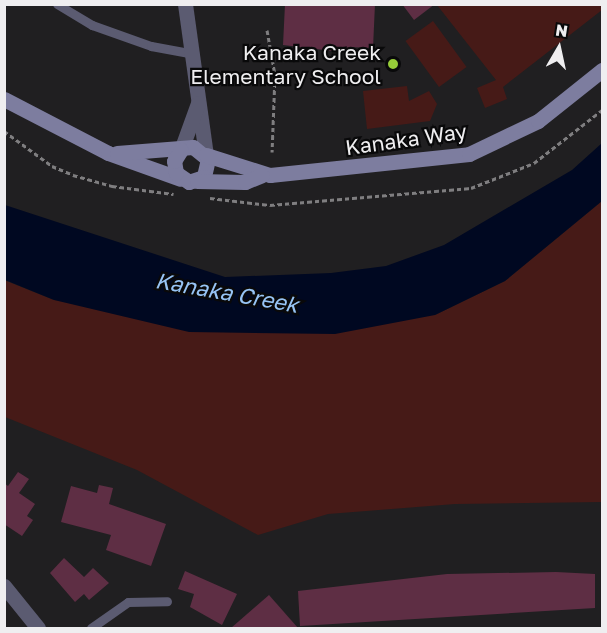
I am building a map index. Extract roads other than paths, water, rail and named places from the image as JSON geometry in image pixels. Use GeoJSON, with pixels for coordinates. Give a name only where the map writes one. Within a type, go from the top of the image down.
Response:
{"type":"FeatureCollection","features":[{"type":"Feature","properties":{"kind":"main road","name":"Kanaka Way"},"geometry":{"type":"LineString","coordinates":[[197,181],[245,182],[262,175],[469,154],[538,121],[603,70]]}},
{"type":"Feature","properties":{"kind":"main road"},"geometry":{"type":"LineString","coordinates":[[4,99],[108,153],[182,179],[197,181],[207,171],[206,155],[193,147],[181,150],[108,153]]}},
{"type":"Feature","properties":{"kind":"main road"},"geometry":{"type":"LineString","coordinates":[[181,150],[174,167],[182,179]]}},
{"type":"Feature","properties":{"kind":"main road","name":"Kanaka Way"},"geometry":{"type":"LineString","coordinates":[[206,155],[262,175]]}},
{"type":"Feature","properties":{"kind":"street"},"geometry":{"type":"LineString","coordinates":[[185,4],[195,54],[198,103],[206,155]]}},
{"type":"Feature","properties":{"kind":"street"},"geometry":{"type":"LineString","coordinates":[[181,150],[198,103]]}},
{"type":"Feature","properties":{"kind":"street"},"geometry":{"type":"LineString","coordinates":[[4,586],[38,628]]}},
{"type":"Feature","properties":{"kind":"lane"},"geometry":{"type":"LineString","coordinates":[[57,4],[112,32],[195,54]]}},
{"type":"Feature","properties":{"kind":"lane"},"geometry":{"type":"LineString","coordinates":[[92,628],[128,602],[167,601]]}},
{"type":"Feature","properties":{"kind":"water","name":"Kanaka Creek"},"geometry":{"type":"Polygon","coordinates":[[[602,143],[602,201],[505,281],[435,315],[335,334],[189,332],[54,300],[5,280],[5,205],[225,277],[331,273],[386,266],[444,245],[572,170],[602,143]]]}},
{"type":"Feature","properties":{"kind":"place","name":"Kanaka Creek Elementary School"},"geometry":{"type":"Point","coordinates":[393,64]}}]}
